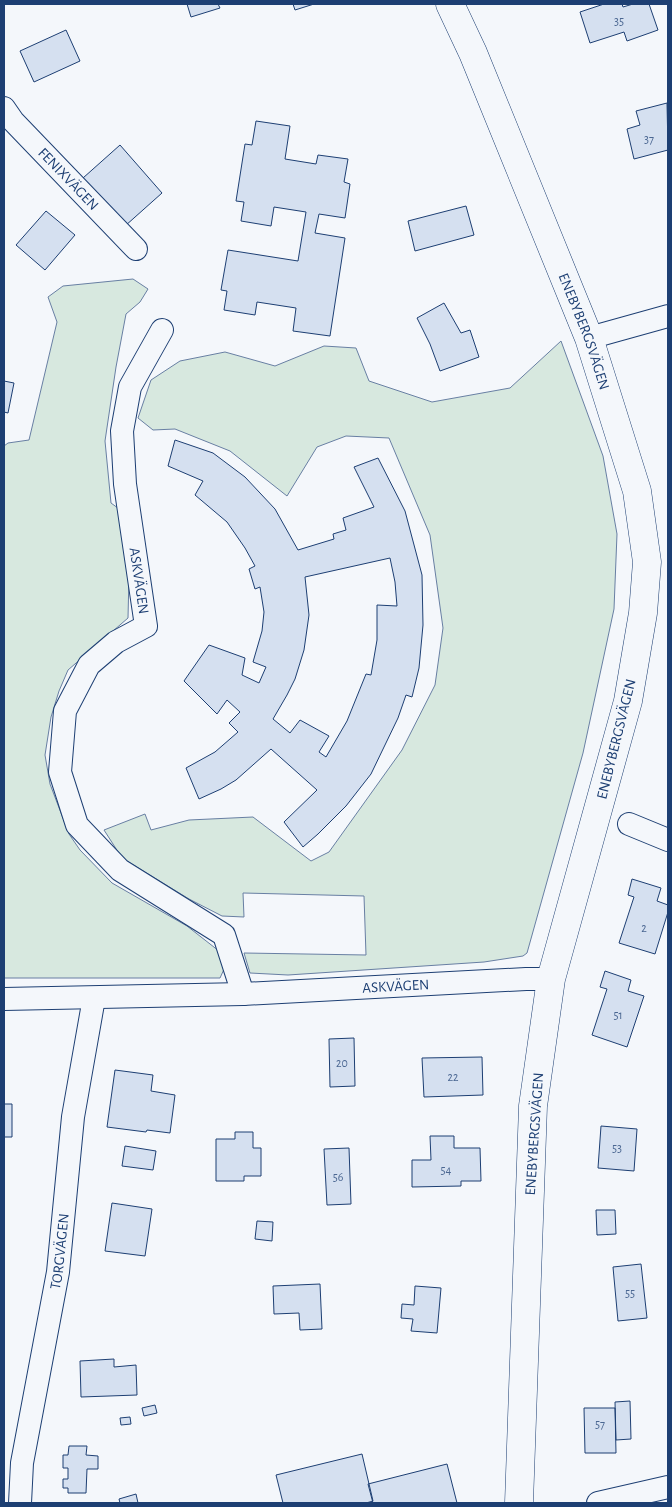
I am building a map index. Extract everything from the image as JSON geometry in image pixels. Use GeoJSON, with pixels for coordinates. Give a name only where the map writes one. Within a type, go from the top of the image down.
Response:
{"type":"FeatureCollection","features":[{"type":"Feature","properties":{"kind":"main road","name":"ENEBYBERGSVÄGEN"},"geometry":{"type":"LineString","coordinates":[[450,4],[589,338],[637,492],[647,562],[643,613],[628,701],[551,979],[533,1106],[518,1503]]}},
{"type":"Feature","properties":{"kind":"street","name":"FENIXVÄGEN"},"geometry":{"type":"LineString","coordinates":[[4,108],[13,121],[136,249]]}},
{"type":"Feature","properties":{"kind":"street"},"geometry":{"type":"LineString","coordinates":[[589,338],[668,316]]}},
{"type":"Feature","properties":{"kind":"street","name":"ASKVÄGEN"},"geometry":{"type":"LineString","coordinates":[[162,330],[130,387],[122,431],[125,484],[146,626],[116,642],[89,665],[65,711],[60,772],[77,825],[120,870],[224,935],[243,994]]}},
{"type":"Feature","properties":{"kind":"street"},"geometry":{"type":"LineString","coordinates":[[629,824],[668,840]]}},
{"type":"Feature","properties":{"kind":"street","name":"ASKVÄGEN"},"geometry":{"type":"LineString","coordinates":[[4,999],[243,994],[551,979]]}},
{"type":"Feature","properties":{"kind":"street","name":"TORGVÄGEN"},"geometry":{"type":"LineString","coordinates":[[20,1503],[22,1464],[58,1272],[73,1116],[94,998]]}},
{"type":"Feature","properties":{"kind":"street"},"geometry":{"type":"LineString","coordinates":[[598,1503],[668,1487]]}},
{"type":"Feature","properties":{"kind":"shaded area"},"geometry":{"type":"Polygon","coordinates":[[[133,279],[148,289],[140,302],[126,314],[105,441],[111,503],[122,511],[129,575],[128,618],[68,670],[51,717],[45,755],[50,784],[69,834],[80,850],[112,883],[187,926],[219,951],[225,967],[220,978],[4,978],[4,446],[8,443],[29,440],[57,322],[48,297],[63,286],[133,279]]]}},
{"type":"Feature","properties":{"kind":"shaded area"},"geometry":{"type":"Polygon","coordinates":[[[561,341],[603,456],[617,534],[614,609],[583,753],[527,953],[523,956],[484,962],[288,975],[250,973],[244,953],[366,955],[364,896],[243,893],[244,917],[222,916],[189,899],[122,858],[104,830],[145,814],[151,830],[189,820],[253,817],[311,861],[329,852],[402,750],[435,685],[443,628],[430,535],[389,438],[346,436],[317,447],[287,496],[230,451],[175,429],[153,430],[138,418],[151,380],[180,361],[225,352],[275,366],[324,346],[356,348],[369,381],[432,402],[510,388],[561,341]]]}},
{"type":"Feature","properties":{"kind":"building"},"geometry":{"type":"Polygon","coordinates":[[[187,4],[218,4],[220,8],[191,17],[187,4]]]}},
{"type":"Feature","properties":{"kind":"building"},"geometry":{"type":"Polygon","coordinates":[[[293,4],[314,4],[295,10],[293,4]]]}},
{"type":"Feature","properties":{"kind":"building"},"geometry":{"type":"Polygon","coordinates":[[[604,4],[622,4],[623,7],[633,4],[649,4],[658,30],[627,41],[624,32],[590,43],[580,12],[604,4]]]}},
{"type":"Feature","properties":{"kind":"building"},"geometry":{"type":"Polygon","coordinates":[[[66,30],[80,61],[34,82],[20,51],[66,30]]]}},
{"type":"Feature","properties":{"kind":"building"},"geometry":{"type":"Polygon","coordinates":[[[667,103],[668,150],[634,159],[627,129],[640,125],[636,111],[667,103]]]}},
{"type":"Feature","properties":{"kind":"building"},"geometry":{"type":"Polygon","coordinates":[[[256,121],[290,126],[285,159],[316,164],[318,155],[348,159],[344,182],[350,184],[345,218],[319,214],[315,233],[345,238],[330,336],[293,331],[296,308],[257,302],[255,315],[224,310],[227,291],[221,290],[228,250],[298,261],[306,212],[274,207],[271,226],[241,221],[244,202],[236,201],[245,144],[252,145],[256,121]]]}},
{"type":"Feature","properties":{"kind":"building"},"geometry":{"type":"Polygon","coordinates":[[[120,145],[162,193],[125,226],[83,178],[120,145]]]}},
{"type":"Feature","properties":{"kind":"building"},"geometry":{"type":"Polygon","coordinates":[[[466,206],[474,235],[415,251],[408,221],[466,206]]]}},
{"type":"Feature","properties":{"kind":"building"},"geometry":{"type":"Polygon","coordinates":[[[46,211],[75,235],[45,270],[16,245],[46,211]]]}},
{"type":"Feature","properties":{"kind":"building"},"geometry":{"type":"Polygon","coordinates":[[[444,303],[461,333],[470,330],[479,357],[440,371],[430,344],[417,318],[444,303]]]}},
{"type":"Feature","properties":{"kind":"building"},"geometry":{"type":"Polygon","coordinates":[[[4,381],[14,383],[8,413],[4,412],[4,381]]]}},
{"type":"Feature","properties":{"kind":"building"},"geometry":{"type":"Polygon","coordinates":[[[175,440],[213,453],[245,477],[275,509],[298,550],[334,539],[333,534],[346,530],[343,518],[374,507],[354,467],[378,458],[405,511],[422,575],[423,625],[419,668],[412,697],[406,695],[398,718],[371,774],[346,806],[303,847],[284,822],[317,790],[271,749],[236,780],[199,799],[186,768],[215,752],[238,732],[229,723],[240,712],[227,700],[217,714],[184,681],[209,645],[245,658],[242,675],[259,683],[266,667],[253,662],[262,631],[264,612],[260,587],[255,589],[249,569],[255,566],[245,548],[227,522],[195,495],[203,481],[168,466],[175,440]],[[390,558],[305,577],[309,615],[304,650],[295,679],[273,719],[290,733],[300,720],[329,736],[319,752],[326,757],[347,721],[366,674],[371,675],[377,640],[377,605],[397,606],[390,558]]]}},
{"type":"Feature","properties":{"kind":"building"},"geometry":{"type":"Polygon","coordinates":[[[632,879],[661,888],[657,901],[668,905],[668,912],[655,954],[619,943],[634,897],[628,895],[632,879]]]}},
{"type":"Feature","properties":{"kind":"building"},"geometry":{"type":"Polygon","coordinates":[[[605,971],[631,980],[628,991],[644,996],[627,1047],[592,1035],[607,989],[600,987],[605,971]]]}},
{"type":"Feature","properties":{"kind":"building"},"geometry":{"type":"Polygon","coordinates":[[[354,1038],[355,1086],[330,1087],[329,1039],[354,1038]]]}},
{"type":"Feature","properties":{"kind":"building"},"geometry":{"type":"Polygon","coordinates":[[[482,1057],[483,1095],[424,1097],[422,1058],[482,1057]]]}},
{"type":"Feature","properties":{"kind":"building"},"geometry":{"type":"Polygon","coordinates":[[[115,1070],[153,1075],[151,1091],[175,1095],[170,1133],[107,1127],[115,1070]]]}},
{"type":"Feature","properties":{"kind":"building"},"geometry":{"type":"Polygon","coordinates":[[[4,1104],[12,1104],[12,1137],[4,1137],[4,1104]]]}},
{"type":"Feature","properties":{"kind":"building"},"geometry":{"type":"Polygon","coordinates":[[[601,1126],[637,1129],[634,1171],[598,1168],[601,1126]]]}},
{"type":"Feature","properties":{"kind":"building"},"geometry":{"type":"Polygon","coordinates":[[[235,1132],[253,1132],[253,1148],[261,1148],[261,1176],[244,1176],[244,1181],[216,1181],[216,1139],[235,1139],[235,1132]]]}},
{"type":"Feature","properties":{"kind":"building"},"geometry":{"type":"Polygon","coordinates":[[[430,1136],[454,1136],[454,1148],[480,1148],[481,1181],[461,1181],[461,1186],[412,1187],[412,1160],[431,1160],[430,1136]]]}},
{"type":"Feature","properties":{"kind":"building"},"geometry":{"type":"Polygon","coordinates":[[[125,1146],[156,1151],[153,1170],[122,1166],[125,1146]]]}},
{"type":"Feature","properties":{"kind":"building"},"geometry":{"type":"Polygon","coordinates":[[[349,1148],[351,1204],[327,1205],[324,1149],[349,1148]]]}},
{"type":"Feature","properties":{"kind":"building"},"geometry":{"type":"Polygon","coordinates":[[[112,1203],[152,1209],[145,1256],[105,1251],[112,1203]]]}},
{"type":"Feature","properties":{"kind":"building"},"geometry":{"type":"Polygon","coordinates":[[[596,1210],[615,1210],[616,1234],[597,1235],[596,1210]]]}},
{"type":"Feature","properties":{"kind":"building"},"geometry":{"type":"Polygon","coordinates":[[[257,1221],[273,1222],[272,1241],[255,1239],[257,1221]]]}},
{"type":"Feature","properties":{"kind":"building"},"geometry":{"type":"Polygon","coordinates":[[[641,1264],[647,1318],[618,1321],[613,1267],[641,1264]]]}},
{"type":"Feature","properties":{"kind":"building"},"geometry":{"type":"Polygon","coordinates":[[[320,1284],[322,1329],[300,1330],[299,1313],[274,1314],[273,1286],[320,1284]]]}},
{"type":"Feature","properties":{"kind":"building"},"geometry":{"type":"Polygon","coordinates":[[[415,1286],[441,1288],[437,1333],[411,1331],[413,1319],[401,1318],[402,1304],[414,1305],[415,1286]]]}},
{"type":"Feature","properties":{"kind":"building"},"geometry":{"type":"Polygon","coordinates":[[[114,1359],[114,1367],[136,1365],[137,1395],[81,1397],[80,1361],[114,1359]]]}},
{"type":"Feature","properties":{"kind":"building"},"geometry":{"type":"Polygon","coordinates":[[[630,1401],[631,1439],[616,1440],[615,1402],[630,1401]]]}},
{"type":"Feature","properties":{"kind":"building"},"geometry":{"type":"Polygon","coordinates":[[[155,1405],[157,1413],[144,1416],[142,1408],[155,1405]]]}},
{"type":"Feature","properties":{"kind":"building"},"geometry":{"type":"Polygon","coordinates":[[[584,1408],[615,1408],[616,1453],[585,1453],[584,1408]]]}},
{"type":"Feature","properties":{"kind":"building"},"geometry":{"type":"Polygon","coordinates":[[[130,1417],[131,1424],[121,1425],[120,1418],[130,1417]]]}},
{"type":"Feature","properties":{"kind":"building"},"geometry":{"type":"Polygon","coordinates":[[[69,1446],[87,1446],[86,1455],[98,1456],[98,1469],[87,1469],[86,1493],[68,1493],[68,1488],[63,1488],[63,1479],[68,1479],[68,1468],[63,1468],[63,1455],[68,1455],[69,1446]]]}},
{"type":"Feature","properties":{"kind":"building"},"geometry":{"type":"Polygon","coordinates":[[[362,1454],[373,1501],[366,1503],[283,1503],[276,1475],[362,1454]]]}},
{"type":"Feature","properties":{"kind":"building"},"geometry":{"type":"Polygon","coordinates":[[[447,1464],[457,1503],[373,1503],[368,1484],[447,1464]]]}},
{"type":"Feature","properties":{"kind":"building"},"geometry":{"type":"Polygon","coordinates":[[[136,1494],[138,1503],[120,1503],[119,1499],[136,1494]]]}}]}
